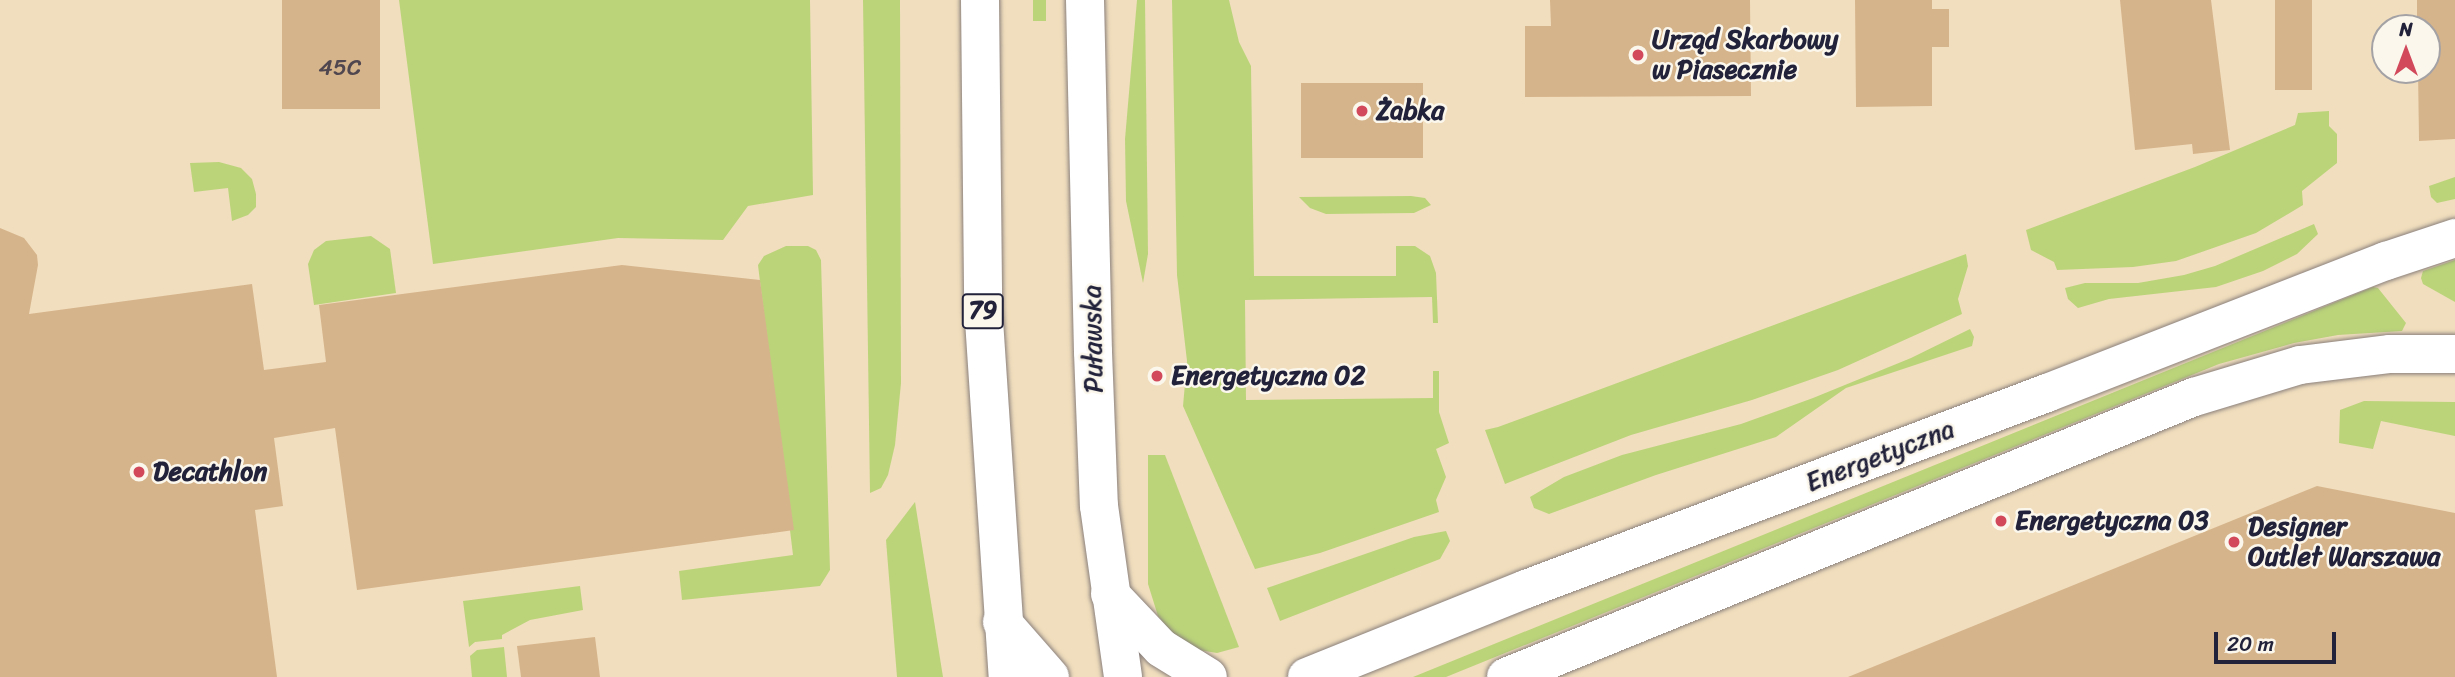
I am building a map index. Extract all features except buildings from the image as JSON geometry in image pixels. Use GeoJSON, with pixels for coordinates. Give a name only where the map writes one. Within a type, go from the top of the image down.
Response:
{"type":"FeatureCollection","features":[{"type":"Feature","properties":{"kind":"street","name":"79"},"geometry":{"type":"LineString","coordinates":[[980,0],[983,305],[1002,622],[1008,677]]}},
{"type":"Feature","properties":{"kind":"street","name":"Puławska"},"geometry":{"type":"LineString","coordinates":[[1085,0],[1099,506],[1124,677]]}},
{"type":"Feature","properties":{"kind":"street","name":"Energetyczna"},"geometry":{"type":"LineString","coordinates":[[1307,677],[1526,589],[2047,393],[2386,261],[2455,238]]}},
{"type":"Feature","properties":{"kind":"street"},"geometry":{"type":"LineString","coordinates":[[1506,677],[2194,397],[2300,365],[2390,354],[2455,354]]}},
{"type":"Feature","properties":{"kind":"street"},"geometry":{"type":"LineString","coordinates":[[1110,594],[1161,648],[1208,677]]}},
{"type":"Feature","properties":{"kind":"street"},"geometry":{"type":"LineString","coordinates":[[1002,622],[1050,677]]}},
{"type":"Feature","properties":{"kind":"green space"},"geometry":{"type":"Polygon","coordinates":[[[399,0],[810,0],[813,195],[748,206],[723,240],[618,238],[433,264],[399,0]]]}},
{"type":"Feature","properties":{"kind":"green space"},"geometry":{"type":"Polygon","coordinates":[[[863,0],[900,0],[901,383],[895,445],[888,475],[881,488],[870,493],[863,0]]]}},
{"type":"Feature","properties":{"kind":"green space"},"geometry":{"type":"Polygon","coordinates":[[[1033,0],[1046,0],[1046,21],[1033,21],[1033,0]]]}},
{"type":"Feature","properties":{"kind":"green space"},"geometry":{"type":"Polygon","coordinates":[[[1137,0],[1145,0],[1148,254],[1143,283],[1126,201],[1125,139],[1137,0]]]}},
{"type":"Feature","properties":{"kind":"green space"},"geometry":{"type":"Polygon","coordinates":[[[1172,0],[1229,0],[1239,42],[1251,66],[1254,276],[1396,276],[1396,246],[1415,246],[1430,256],[1436,273],[1438,323],[1433,323],[1432,297],[1245,300],[1246,400],[1433,398],[1433,371],[1439,371],[1439,412],[1449,443],[1436,449],[1446,477],[1436,500],[1439,512],[1320,553],[1255,569],[1183,406],[1187,361],[1177,275],[1172,0]]]}},
{"type":"Feature","properties":{"kind":"green space"},"geometry":{"type":"Polygon","coordinates":[[[2329,111],[2329,126],[2337,134],[2337,163],[2302,191],[2303,205],[2256,233],[2176,261],[2133,267],[2057,270],[2054,262],[2031,250],[2026,230],[2195,167],[2295,125],[2298,113],[2329,111]]]}},
{"type":"Feature","properties":{"kind":"green space"},"geometry":{"type":"Polygon","coordinates":[[[219,162],[241,168],[252,179],[256,194],[256,207],[248,215],[232,221],[228,188],[194,192],[190,163],[219,162]]]}},
{"type":"Feature","properties":{"kind":"green space"},"geometry":{"type":"Polygon","coordinates":[[[2455,177],[2455,199],[2437,203],[2431,197],[2429,186],[2455,177]]]}},
{"type":"Feature","properties":{"kind":"green space"},"geometry":{"type":"Polygon","coordinates":[[[1299,197],[1425,198],[1431,205],[1414,213],[1326,214],[1310,208],[1299,197]]]}},
{"type":"Feature","properties":{"kind":"green space"},"geometry":{"type":"Polygon","coordinates":[[[2314,224],[2318,234],[2297,254],[2263,271],[2216,287],[2109,299],[2078,308],[2068,299],[2065,288],[2085,283],[2138,283],[2184,275],[2215,266],[2314,224]]]}},
{"type":"Feature","properties":{"kind":"green space"},"geometry":{"type":"Polygon","coordinates":[[[371,236],[390,249],[396,293],[314,305],[308,264],[314,250],[326,241],[371,236]]]}},
{"type":"Feature","properties":{"kind":"green space"},"geometry":{"type":"Polygon","coordinates":[[[786,246],[808,246],[816,250],[821,260],[830,570],[820,586],[682,600],[679,571],[793,555],[758,265],[764,256],[786,246]]]}},
{"type":"Feature","properties":{"kind":"green space"},"geometry":{"type":"Polygon","coordinates":[[[1966,254],[1968,266],[1958,299],[1962,314],[1838,370],[1752,400],[1631,435],[1505,484],[1485,430],[1966,254]]]}},
{"type":"Feature","properties":{"kind":"green space"},"geometry":{"type":"Polygon","coordinates":[[[2455,260],[2455,302],[2423,284],[2421,278],[2423,271],[2455,260]]]}},
{"type":"Feature","properties":{"kind":"green space"},"geometry":{"type":"Polygon","coordinates":[[[2373,287],[2378,288],[2406,323],[2402,331],[2338,335],[2294,343],[2219,364],[1446,677],[1413,677],[2373,287]]]}},
{"type":"Feature","properties":{"kind":"green space"},"geometry":{"type":"Polygon","coordinates":[[[1970,329],[1974,337],[1972,346],[1846,388],[1776,437],[1656,475],[1549,514],[1534,508],[1530,497],[1564,477],[1622,455],[1741,424],[1813,398],[1911,358],[1970,329]]]}},
{"type":"Feature","properties":{"kind":"green space"},"geometry":{"type":"Polygon","coordinates":[[[2364,401],[2455,402],[2455,436],[2381,421],[2373,449],[2339,443],[2340,410],[2364,401]]]}},
{"type":"Feature","properties":{"kind":"green space"},"geometry":{"type":"Polygon","coordinates":[[[1148,455],[1165,455],[1239,647],[1217,653],[1199,650],[1173,634],[1158,616],[1148,584],[1148,455]]]}},
{"type":"Feature","properties":{"kind":"green space"},"geometry":{"type":"Polygon","coordinates":[[[915,502],[943,677],[897,677],[886,540],[915,502]]]}},
{"type":"Feature","properties":{"kind":"green space"},"geometry":{"type":"Polygon","coordinates":[[[1446,531],[1450,541],[1440,559],[1280,621],[1267,588],[1414,537],[1446,531]]]}},
{"type":"Feature","properties":{"kind":"green space"},"geometry":{"type":"Polygon","coordinates":[[[580,586],[583,610],[530,620],[502,635],[502,639],[475,642],[469,647],[463,601],[580,586]]]}},
{"type":"Feature","properties":{"kind":"green space"},"geometry":{"type":"Polygon","coordinates":[[[504,647],[507,677],[472,677],[470,656],[477,650],[504,647]]]}},
{"type":"Feature","properties":{"kind":"place","name":"Urząd Skarbowy w Piasecznie"},"geometry":{"type":"Point","coordinates":[1638,55]}},
{"type":"Feature","properties":{"kind":"place","name":"Żabka"},"geometry":{"type":"Point","coordinates":[1362,111]}},
{"type":"Feature","properties":{"kind":"place","name":"Energetyczna 02"},"geometry":{"type":"Point","coordinates":[1157,376]}},
{"type":"Feature","properties":{"kind":"place","name":"Decathlon"},"geometry":{"type":"Point","coordinates":[139,472]}},
{"type":"Feature","properties":{"kind":"place","name":"Energetyczna 03"},"geometry":{"type":"Point","coordinates":[2001,521]}},
{"type":"Feature","properties":{"kind":"place","name":"Designer Outlet Warszawa"},"geometry":{"type":"Point","coordinates":[2234,542]}}]}
